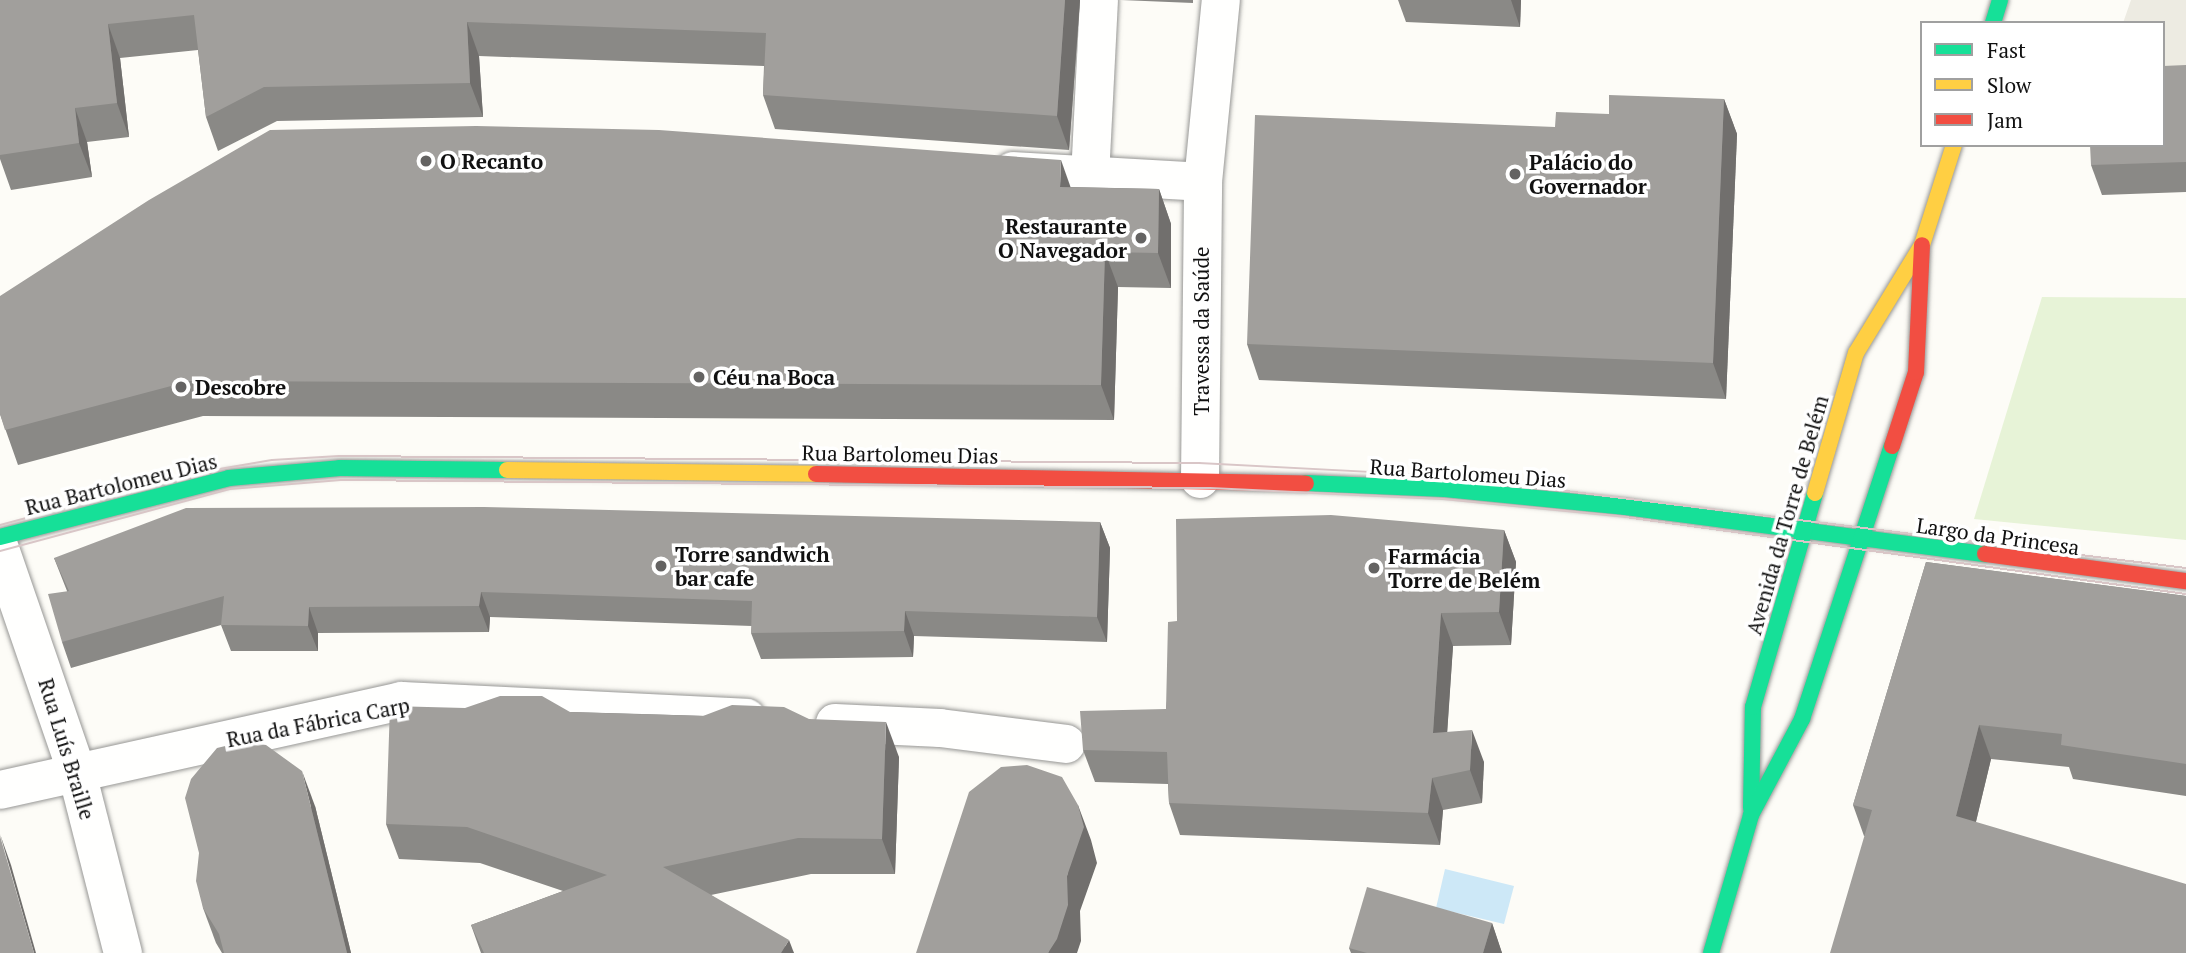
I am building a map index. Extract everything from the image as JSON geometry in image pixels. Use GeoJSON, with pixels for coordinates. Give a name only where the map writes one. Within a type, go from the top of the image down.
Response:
{"type":"FeatureCollection","features":[{"type":"Feature","properties":{"kind":"street"},"geometry":{"type":"LineString","coordinates":[[1090,177],[1099,0]]}},
{"type":"Feature","properties":{"kind":"street","name":"Travessa da Saúde"},"geometry":{"type":"LineString","coordinates":[[1200,479],[1203,182],[1221,0]]}},
{"type":"Feature","properties":{"kind":"street"},"geometry":{"type":"LineString","coordinates":[[1994,21],[2000,0]]}},
{"type":"Feature","properties":{"kind":"street","name":"Avenida da Torre de Belém"},"geometry":{"type":"LineString","coordinates":[[1751,815],[1753,707],[1856,353],[1922,245],[1953,147]]}},
{"type":"Feature","properties":{"kind":"street"},"geometry":{"type":"LineString","coordinates":[[983,168],[1090,177],[1203,182]]}},
{"type":"Feature","properties":{"kind":"street","name":"Avenida da Torre de Belém"},"geometry":{"type":"LineString","coordinates":[[1711,953],[1751,815],[1802,719],[1859,538],[1916,372],[1922,245]]}},
{"type":"Feature","properties":{"kind":"street","name":"Rua Bartolomeu Dias"},"geometry":{"type":"LineString","coordinates":[[0,537],[169,490],[240,476],[340,468],[1200,479],[1445,489],[1805,530]]}},
{"type":"Feature","properties":{"kind":"street","name":"Largo da Princesa"},"geometry":{"type":"LineString","coordinates":[[1805,530],[2186,581]]}},
{"type":"Feature","properties":{"kind":"street","name":"Rua Luís Braille"},"geometry":{"type":"LineString","coordinates":[[0,549],[77,773],[122,953]]}},
{"type":"Feature","properties":{"kind":"street","name":"Rua da Fábrica Carp"},"geometry":{"type":"LineString","coordinates":[[0,790],[401,701],[940,728],[1066,744]]}},
{"type":"Feature","properties":{"kind":"green space"},"geometry":{"type":"Polygon","coordinates":[[[2042,297],[2186,298],[2186,540],[1974,519],[2042,297]]]}},
{"type":"Feature","properties":{"kind":"shaded area"},"geometry":{"type":"Polygon","coordinates":[[[2131,0],[2186,0],[2186,95],[2165,96],[2165,21],[2124,21],[2131,0]]]}},
{"type":"Feature","properties":{"kind":"water"},"geometry":{"type":"Polygon","coordinates":[[[1445,869],[1514,886],[1504,924],[1436,908],[1445,869]]]}},
{"type":"Feature","properties":{"kind":"building"},"geometry":{"type":"Polygon","coordinates":[[[0,0],[1065,0],[1057,116],[763,95],[766,33],[467,22],[470,83],[264,87],[206,117],[194,15],[108,24],[117,103],[75,108],[79,143],[0,155],[0,0]]]}},
{"type":"Feature","properties":{"kind":"building"},"geometry":{"type":"Polygon","coordinates":[[[2186,65],[2186,162],[2091,165],[2090,147],[2165,147],[2165,66],[2186,65]]]}},
{"type":"Feature","properties":{"kind":"building"},"geometry":{"type":"Polygon","coordinates":[[[1609,95],[1724,99],[1713,363],[1247,344],[1255,115],[1555,127],[1556,112],[1609,114],[1609,95]]]}},
{"type":"Feature","properties":{"kind":"building"},"geometry":{"type":"Polygon","coordinates":[[[476,126],[659,130],[1061,160],[1060,187],[1159,189],[1158,253],[1105,252],[1101,385],[190,381],[5,430],[0,414],[0,296],[149,200],[270,130],[476,126]]]}},
{"type":"Feature","properties":{"kind":"building"},"geometry":{"type":"Polygon","coordinates":[[[484,507],[1100,522],[1097,617],[905,611],[904,631],[751,633],[752,601],[481,592],[479,606],[309,607],[308,626],[221,625],[224,596],[62,642],[48,594],[69,591],[54,558],[186,508],[484,507]]]}},
{"type":"Feature","properties":{"kind":"building"},"geometry":{"type":"Polygon","coordinates":[[[1331,515],[1504,530],[1499,612],[1441,613],[1433,733],[1472,730],[1470,770],[1432,778],[1428,813],[1169,803],[1167,752],[1083,750],[1080,711],[1166,709],[1168,622],[1177,621],[1176,519],[1331,515]]]}},
{"type":"Feature","properties":{"kind":"building"},"geometry":{"type":"Polygon","coordinates":[[[1926,562],[2186,596],[2186,764],[2061,745],[2062,734],[1979,725],[1956,816],[2186,884],[2186,953],[1830,953],[1872,810],[1853,805],[1926,562]]]}},
{"type":"Feature","properties":{"kind":"building"},"geometry":{"type":"Polygon","coordinates":[[[500,696],[542,696],[570,712],[703,716],[732,705],[784,707],[809,719],[886,722],[882,839],[798,838],[663,867],[789,940],[781,953],[484,953],[471,925],[607,875],[467,827],[386,824],[390,706],[465,708],[500,696]]]}},
{"type":"Feature","properties":{"kind":"building"},"geometry":{"type":"Polygon","coordinates":[[[242,742],[266,745],[302,771],[347,953],[224,953],[219,934],[203,908],[196,881],[199,853],[185,798],[191,779],[217,748],[242,742]]]}},
{"type":"Feature","properties":{"kind":"building"},"geometry":{"type":"Polygon","coordinates":[[[1027,765],[1062,777],[1078,805],[1084,827],[1067,876],[1068,905],[1057,939],[1048,953],[916,953],[969,792],[1001,767],[1027,765]]]}},
{"type":"Feature","properties":{"kind":"building"},"geometry":{"type":"Polygon","coordinates":[[[0,836],[34,953],[0,953],[0,836]]]}},
{"type":"Feature","properties":{"kind":"building"},"geometry":{"type":"Polygon","coordinates":[[[1367,887],[1492,923],[1483,953],[1367,953],[1349,948],[1367,887]]]}},
{"type":"Feature","properties":{"kind":"tram line"},"geometry":{"type":"LineString","coordinates":[[0,525],[185,475],[272,460],[339,456],[1200,463],[1445,476],[2186,568]]}},
{"type":"Feature","properties":{"kind":"tram line"},"geometry":{"type":"LineString","coordinates":[[0,551],[230,489],[341,480],[1210,488],[1443,499],[1625,517],[2186,594]]}},
{"type":"Feature","properties":{"kind":"traffic: fast"},"geometry":{"type":"LineString","coordinates":[[1994,21],[2000,0]]}},
{"type":"Feature","properties":{"kind":"traffic: fast"},"geometry":{"type":"LineString","coordinates":[[1711,953],[1751,815],[1802,719],[1892,446]]}},
{"type":"Feature","properties":{"kind":"traffic: fast"},"geometry":{"type":"LineString","coordinates":[[0,537],[229,478],[340,468],[507,470]]}},
{"type":"Feature","properties":{"kind":"traffic: fast"},"geometry":{"type":"LineString","coordinates":[[1306,483],[1445,489],[1626,507],[1985,554]]}},
{"type":"Feature","properties":{"kind":"traffic: fast"},"geometry":{"type":"LineString","coordinates":[[1751,808],[1753,707],[1815,493]]}},
{"type":"Feature","properties":{"kind":"traffic: slow"},"geometry":{"type":"LineString","coordinates":[[1815,493],[1856,353],[1922,245],[1953,147]]}},
{"type":"Feature","properties":{"kind":"traffic: slow"},"geometry":{"type":"LineString","coordinates":[[507,470],[816,474]]}},
{"type":"Feature","properties":{"kind":"traffic: jam"},"geometry":{"type":"LineString","coordinates":[[1892,446],[1916,372],[1922,245]]}},
{"type":"Feature","properties":{"kind":"traffic: jam"},"geometry":{"type":"LineString","coordinates":[[816,474],[1306,483]]}},
{"type":"Feature","properties":{"kind":"traffic: jam"},"geometry":{"type":"LineString","coordinates":[[1985,554],[2186,581]]}},
{"type":"Feature","properties":{"kind":"place","name":"O Recanto"},"geometry":{"type":"Point","coordinates":[426,161]}},
{"type":"Feature","properties":{"kind":"place","name":"Palácio do Governador"},"geometry":{"type":"Point","coordinates":[1515,174]}},
{"type":"Feature","properties":{"kind":"place","name":"Restaurante O Navegador"},"geometry":{"type":"Point","coordinates":[1141,238]}},
{"type":"Feature","properties":{"kind":"place","name":"Céu na Boca"},"geometry":{"type":"Point","coordinates":[699,377]}},
{"type":"Feature","properties":{"kind":"place","name":"Descobre"},"geometry":{"type":"Point","coordinates":[181,387]}},
{"type":"Feature","properties":{"kind":"place","name":"Torre sandwich bar cafe"},"geometry":{"type":"Point","coordinates":[661,566]}},
{"type":"Feature","properties":{"kind":"place","name":"Farmácia Torre de Belém"},"geometry":{"type":"Point","coordinates":[1374,568]}}]}
